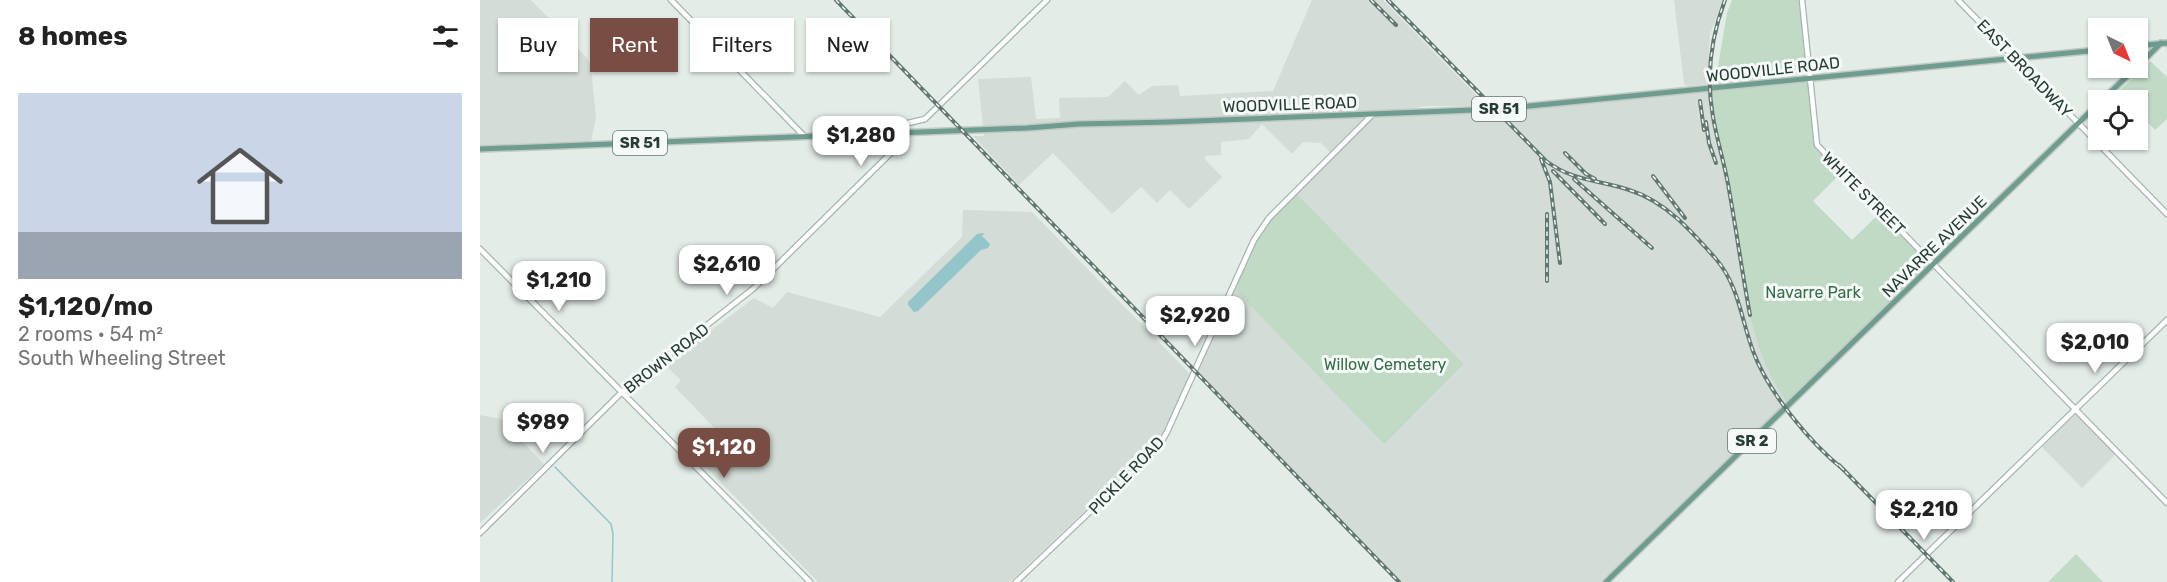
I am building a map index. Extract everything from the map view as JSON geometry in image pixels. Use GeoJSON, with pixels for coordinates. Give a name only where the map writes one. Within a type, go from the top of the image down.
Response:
{"type":"FeatureCollection","features":[{"type":"Feature","properties":{"kind":"main road"},"geometry":{"type":"LineString","coordinates":[[2148,45],[2164,43]]}},
{"type":"Feature","properties":{"kind":"main road"},"geometry":{"type":"LineString","coordinates":[[2148,57],[2164,43]]}},
{"type":"Feature","properties":{"kind":"main road","name":"WOODVILLE ROAD"},"geometry":{"type":"LineString","coordinates":[[480,149],[1529,107],[2088,51]]}},
{"type":"Feature","properties":{"kind":"main road"},"geometry":{"type":"LineString","coordinates":[[2113,90],[2125,78]]}},
{"type":"Feature","properties":{"kind":"main road","name":"NAVARRE AVENUE"},"geometry":{"type":"LineString","coordinates":[[1606,582],[2088,114]]}},
{"type":"Feature","properties":{"kind":"street"},"geometry":{"type":"LineString","coordinates":[[671,0],[804,136]]}},
{"type":"Feature","properties":{"kind":"street"},"geometry":{"type":"LineString","coordinates":[[898,133],[900,125],[922,121],[1047,0]]}},
{"type":"Feature","properties":{"kind":"street"},"geometry":{"type":"LineString","coordinates":[[1802,0],[1810,78]]}},
{"type":"Feature","properties":{"kind":"street","name":"EAST BROADWAY"},"geometry":{"type":"LineString","coordinates":[[1958,0],[2167,214]]}},
{"type":"Feature","properties":{"kind":"street"},"geometry":{"type":"LineString","coordinates":[[2164,43],[2167,37]]}},
{"type":"Feature","properties":{"kind":"street","name":"WHITE STREET"},"geometry":{"type":"LineString","coordinates":[[1810,78],[1818,147],[2167,503]]}},
{"type":"Feature","properties":{"kind":"street","name":"PICKLE ROAD"},"geometry":{"type":"LineString","coordinates":[[1016,582],[1157,448],[1167,432],[1254,240],[1269,218],[1372,115]]}},
{"type":"Feature","properties":{"kind":"street","name":"BROWN ROAD"},"geometry":{"type":"LineString","coordinates":[[480,533],[622,392],[758,285],[897,147],[898,133]]}},
{"type":"Feature","properties":{"kind":"street"},"geometry":{"type":"LineString","coordinates":[[480,249],[810,582]]}},
{"type":"Feature","properties":{"kind":"street"},"geometry":{"type":"LineString","coordinates":[[1898,582],[2167,320]]}},
{"type":"Feature","properties":{"kind":"shaded area"},"geometry":{"type":"Polygon","coordinates":[[[480,0],[531,0],[548,18],[498,18],[498,72],[578,72],[578,49],[587,58],[591,72],[596,118],[591,141],[480,145],[480,0]]]}},
{"type":"Feature","properties":{"kind":"shaded area"},"geometry":{"type":"Polygon","coordinates":[[[1312,0],[1383,0],[1487,106],[1425,106],[1394,113],[1495,109],[1710,90],[1712,114],[1727,181],[1741,264],[1768,370],[1789,406],[1606,582],[1398,582],[1195,372],[1233,288],[1384,443],[1464,364],[1295,192],[1366,119],[1362,120],[1330,152],[1321,143],[1303,142],[1292,154],[1262,124],[1249,139],[1221,142],[1221,155],[1204,158],[1222,177],[1189,209],[1170,190],[1157,203],[1141,187],[1112,214],[1053,153],[1019,185],[973,136],[984,136],[978,79],[1031,77],[1036,119],[1060,118],[1059,98],[1108,97],[1125,81],[1139,95],[1152,86],[1178,85],[1180,96],[1273,91],[1312,0]]]}},
{"type":"Feature","properties":{"kind":"shaded area"},"geometry":{"type":"Polygon","coordinates":[[[1674,0],[1723,0],[1710,34],[1707,84],[1688,86],[1684,84],[1674,0]]]}},
{"type":"Feature","properties":{"kind":"shaded area"},"geometry":{"type":"Polygon","coordinates":[[[963,210],[1032,212],[1190,374],[1163,432],[1147,452],[1010,582],[818,582],[700,461],[723,437],[675,387],[681,380],[665,365],[754,298],[773,308],[787,292],[880,317],[962,237],[963,210]]]}},
{"type":"Feature","properties":{"kind":"shaded area"},"geometry":{"type":"Polygon","coordinates":[[[2076,409],[2118,452],[2082,488],[2039,444],[2076,409]]]}},
{"type":"Feature","properties":{"kind":"shaded area"},"geometry":{"type":"Polygon","coordinates":[[[480,415],[501,419],[544,464],[480,523],[480,415]]]}},
{"type":"Feature","properties":{"kind":"green space"},"geometry":{"type":"Polygon","coordinates":[[[1732,0],[1799,0],[1806,72],[1715,84],[1727,13],[1732,0]]]}},
{"type":"Feature","properties":{"kind":"green space"},"geometry":{"type":"Polygon","coordinates":[[[2150,61],[2167,77],[2167,119],[2155,130],[2148,123],[2148,90],[2120,90],[2132,78],[2148,78],[2150,61]]]}},
{"type":"Feature","properties":{"kind":"green space","name":"Navarre Park"},"geometry":{"type":"Polygon","coordinates":[[[1810,78],[1816,142],[1843,171],[1813,201],[1852,240],[1882,211],[1934,264],[1789,406],[1765,364],[1750,316],[1710,90],[1810,78]]]}},
{"type":"Feature","properties":{"kind":"green space","name":"Willow Cemetery"},"geometry":{"type":"Polygon","coordinates":[[[1295,192],[1464,364],[1384,444],[1233,288],[1262,228],[1295,192]]]}},
{"type":"Feature","properties":{"kind":"green space"},"geometry":{"type":"Polygon","coordinates":[[[2076,554],[2103,582],[2048,582],[2076,554]]]}},
{"type":"Feature","properties":{"kind":"water"},"geometry":{"type":"Polygon","coordinates":[[[983,233],[982,236],[990,244],[988,248],[981,250],[918,311],[914,312],[908,302],[977,234],[983,233]]]}},
{"type":"Feature","properties":{"kind":"waterway"},"geometry":{"type":"LineString","coordinates":[[555,467],[611,524],[613,534],[612,582]]}},
{"type":"Feature","properties":{"kind":"railway"},"geometry":{"type":"LineString","coordinates":[[836,0],[1399,582]]}},
{"type":"Feature","properties":{"kind":"railway"},"geometry":{"type":"LineString","coordinates":[[1371,0],[1396,25]]}},
{"type":"Feature","properties":{"kind":"railway"},"geometry":{"type":"LineString","coordinates":[[1388,0],[1546,161],[1578,177],[1620,187],[1644,196],[1667,210],[1688,229],[1716,259],[1730,280],[1753,351],[1779,400],[1804,431],[1844,470]]}},
{"type":"Feature","properties":{"kind":"railway"},"geometry":{"type":"LineString","coordinates":[[1725,0],[1713,43],[1710,73],[1711,102],[1728,184],[1750,315]]}},
{"type":"Feature","properties":{"kind":"railway"},"geometry":{"type":"LineString","coordinates":[[1700,101],[1704,130]]}},
{"type":"Feature","properties":{"kind":"railway"},"geometry":{"type":"LineString","coordinates":[[1706,122],[1709,143],[1716,163]]}},
{"type":"Feature","properties":{"kind":"railway"},"geometry":{"type":"LineString","coordinates":[[1565,153],[1586,174],[1595,179]]}},
{"type":"Feature","properties":{"kind":"railway"},"geometry":{"type":"LineString","coordinates":[[1541,159],[1550,182],[1560,263]]}},
{"type":"Feature","properties":{"kind":"railway"},"geometry":{"type":"LineString","coordinates":[[1553,171],[1605,224]]}},
{"type":"Feature","properties":{"kind":"railway"},"geometry":{"type":"LineString","coordinates":[[1653,176],[1685,218]]}},
{"type":"Feature","properties":{"kind":"railway"},"geometry":{"type":"LineString","coordinates":[[1574,179],[1652,248]]}},
{"type":"Feature","properties":{"kind":"railway"},"geometry":{"type":"LineString","coordinates":[[1547,214],[1547,281]]}},
{"type":"Feature","properties":{"kind":"railway"},"geometry":{"type":"LineString","coordinates":[[1839,465],[1953,582]]}}]}
